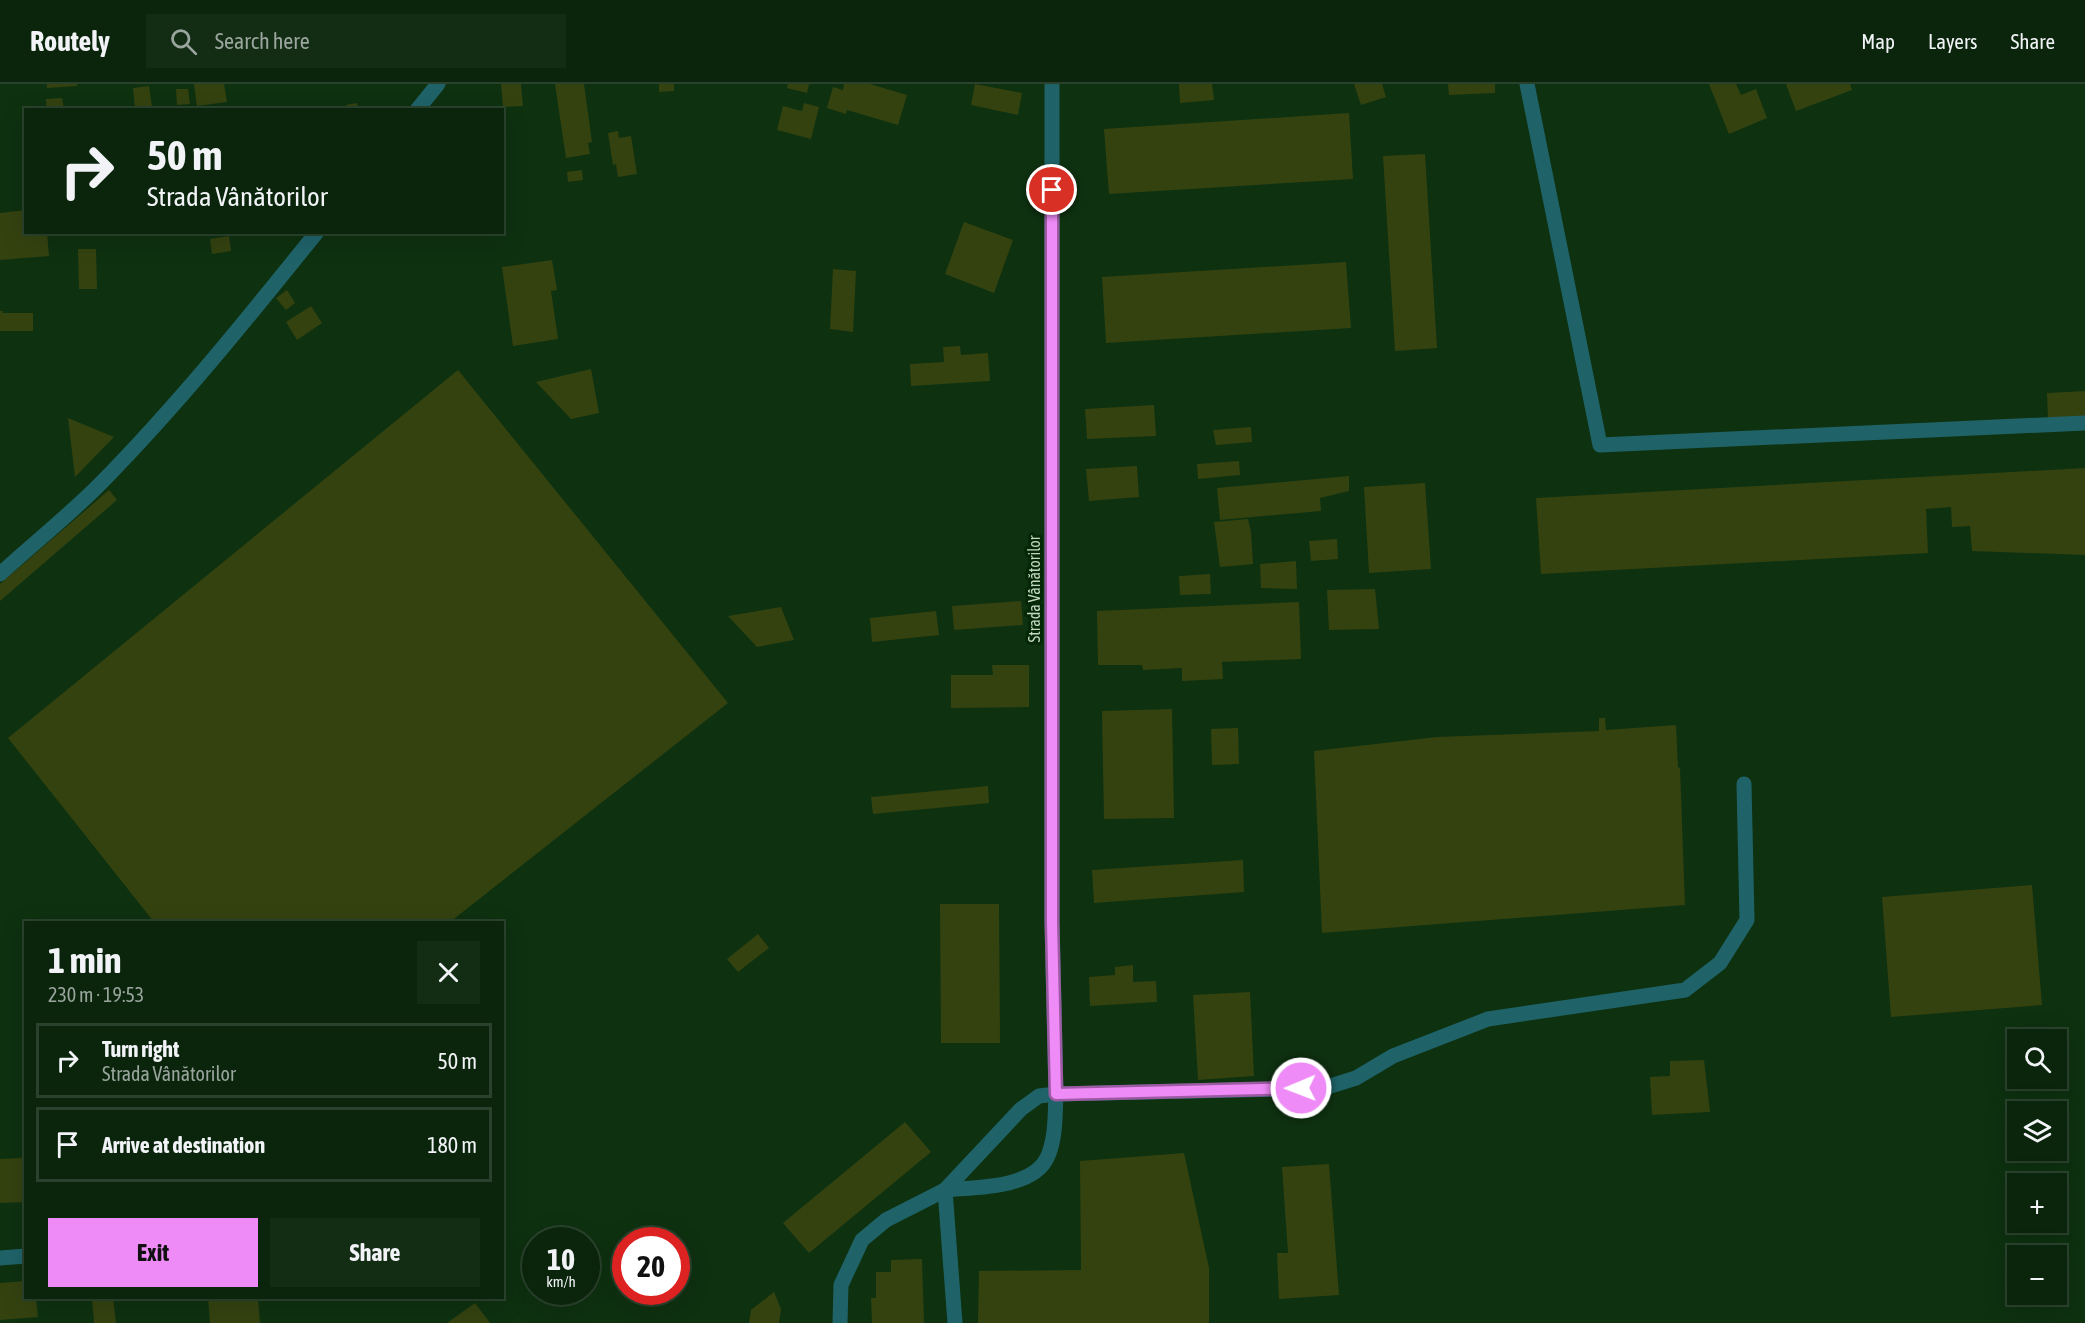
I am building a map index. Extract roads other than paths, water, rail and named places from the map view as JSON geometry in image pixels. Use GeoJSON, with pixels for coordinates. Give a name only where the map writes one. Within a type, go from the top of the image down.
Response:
{"type":"FeatureCollection","features":[{"type":"Feature","properties":{"kind":"street"},"geometry":{"type":"LineString","coordinates":[[419,108],[438,84]]}},
{"type":"Feature","properties":{"kind":"street","name":"Strada Vânătorilor"},"geometry":{"type":"LineString","coordinates":[[945,1190],[1013,1182],[1036,1173],[1047,1159],[1053,1139],[1056,1094],[1052,922],[1052,84]]}},
{"type":"Feature","properties":{"kind":"street"},"geometry":{"type":"LineString","coordinates":[[1527,84],[1600,445],[2085,423]]}},
{"type":"Feature","properties":{"kind":"street"},"geometry":{"type":"LineString","coordinates":[[0,574],[97,486],[157,423],[217,356],[315,234]]}},
{"type":"Feature","properties":{"kind":"street"},"geometry":{"type":"LineString","coordinates":[[1056,1094],[1324,1088],[1356,1078],[1393,1056],[1488,1019],[1685,990],[1720,963],[1747,920],[1744,784]]}},
{"type":"Feature","properties":{"kind":"street","name":"Strada Vânătorilor"},"geometry":{"type":"LineString","coordinates":[[840,1323],[841,1285],[862,1240],[886,1220],[945,1190],[1021,1109],[1039,1096],[1056,1094]]}},
{"type":"Feature","properties":{"kind":"street"},"geometry":{"type":"LineString","coordinates":[[945,1190],[955,1323]]}},
{"type":"Feature","properties":{"kind":"street"},"geometry":{"type":"LineString","coordinates":[[0,1258],[24,1256]]}}]}
